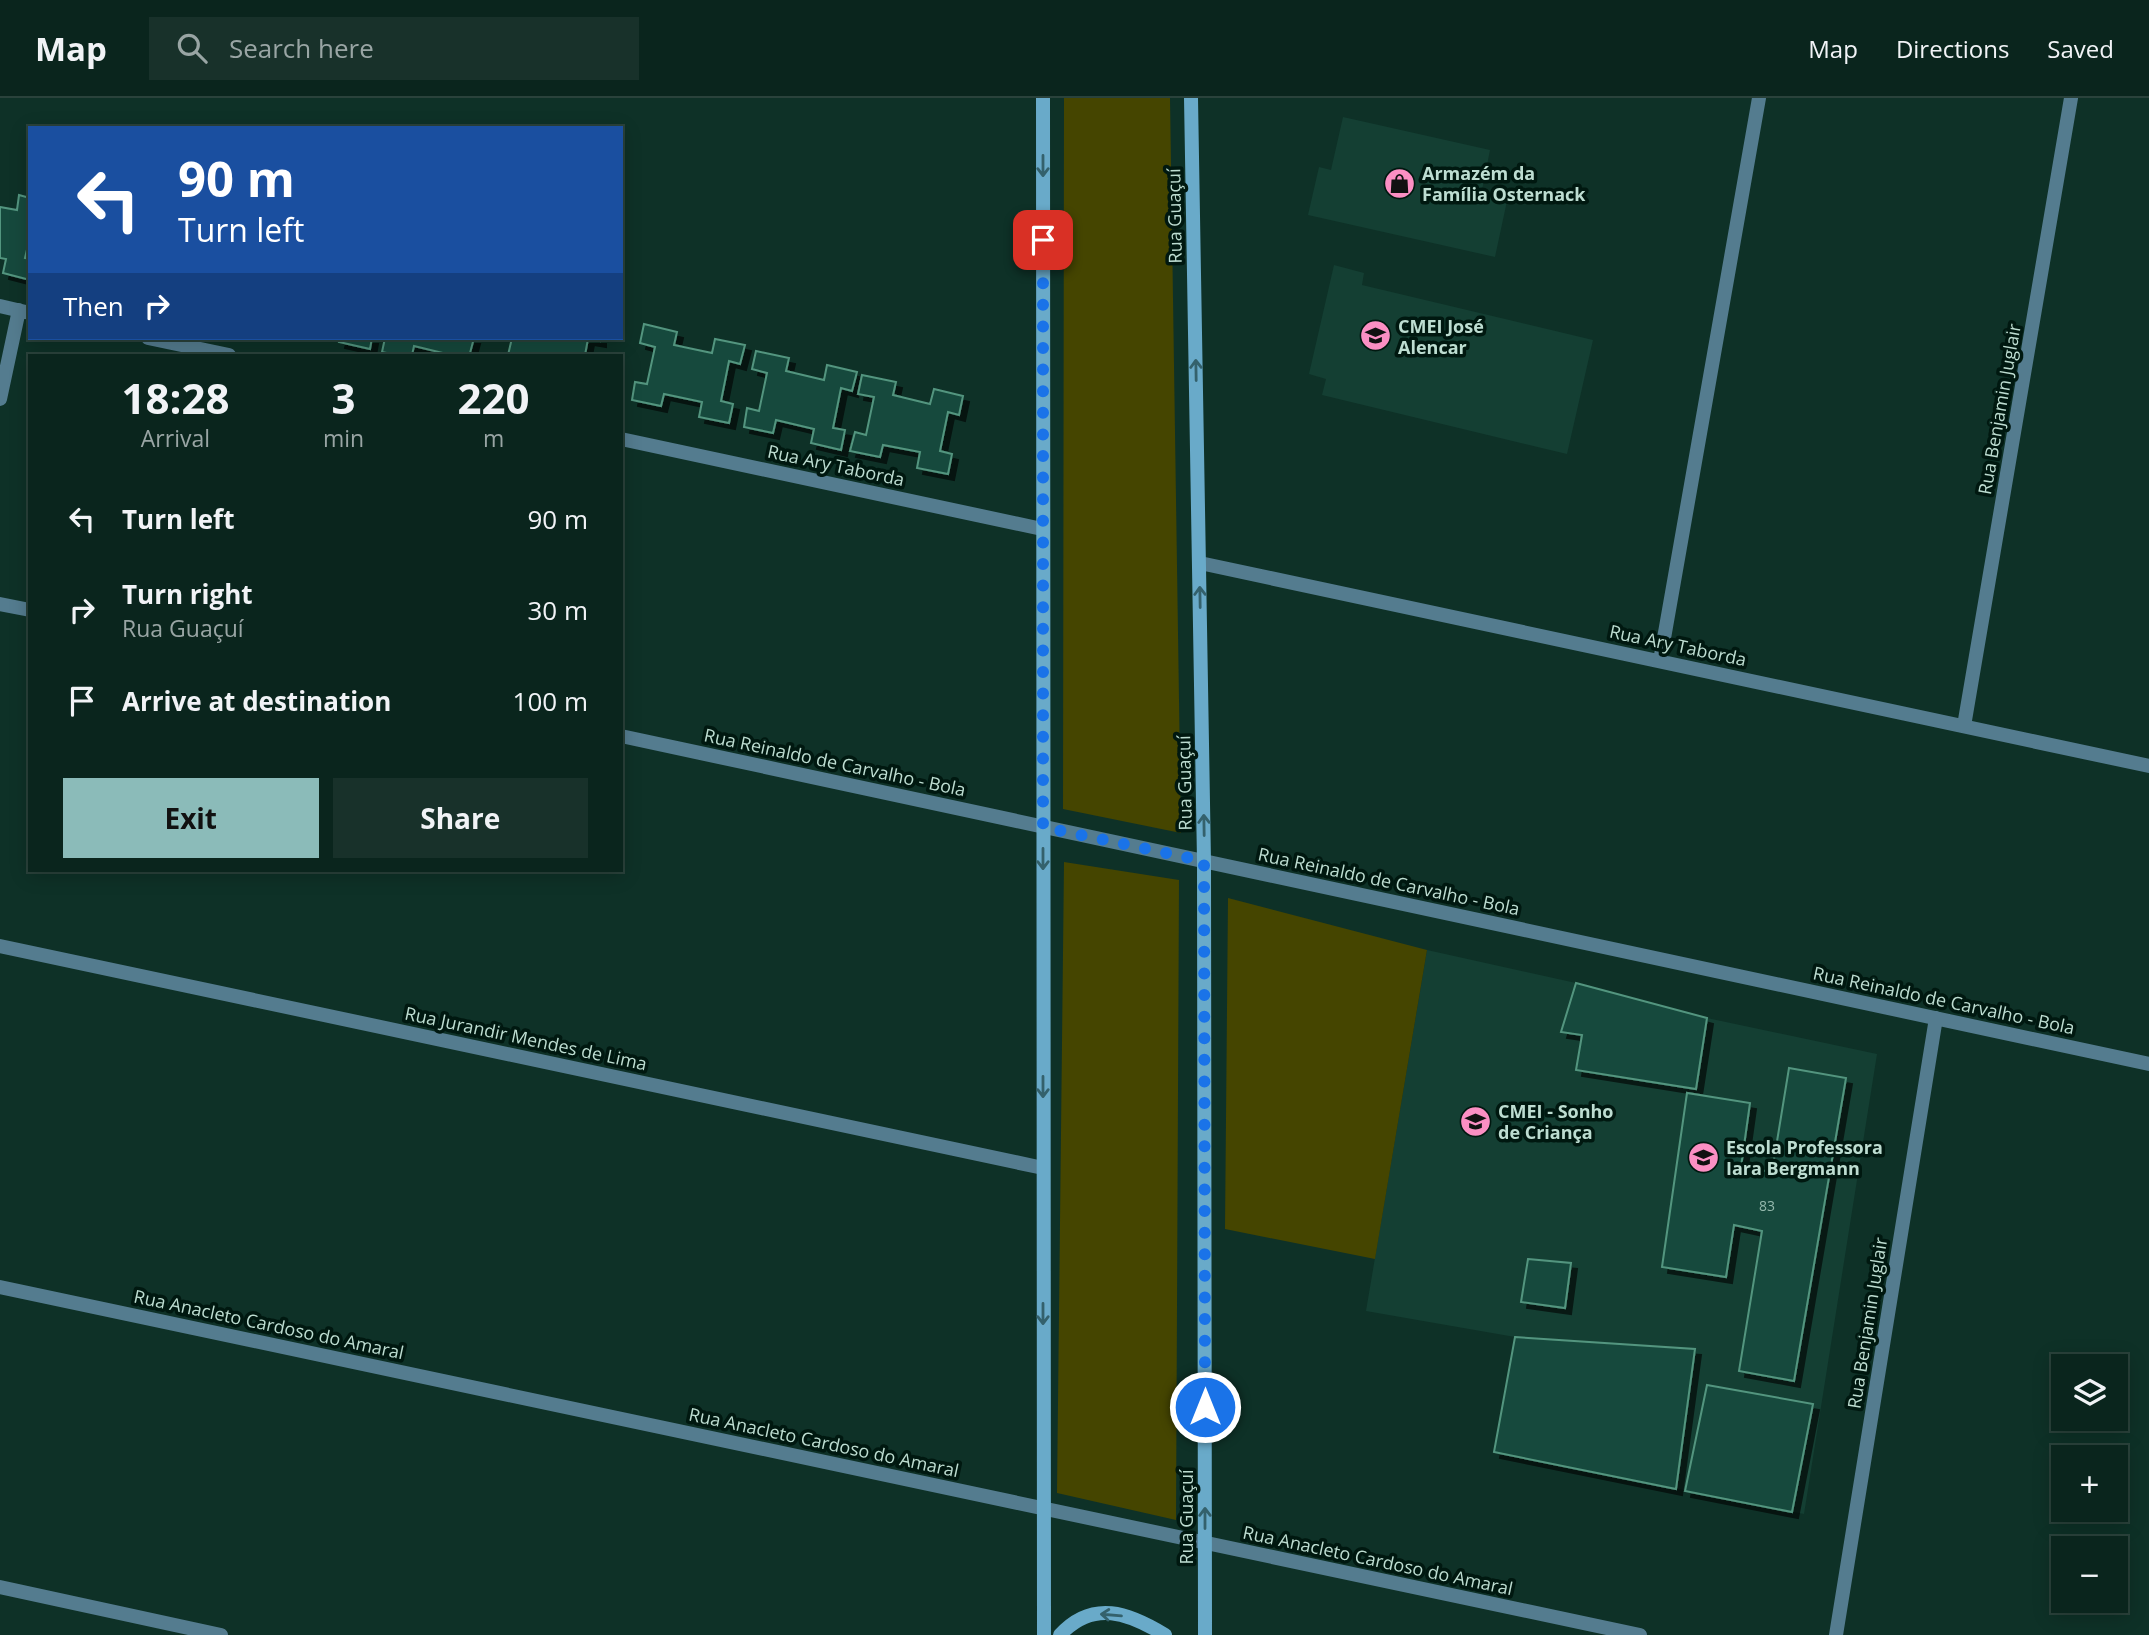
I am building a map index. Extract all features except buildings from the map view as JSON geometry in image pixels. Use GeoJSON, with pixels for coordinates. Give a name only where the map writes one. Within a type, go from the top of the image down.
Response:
{"type":"FeatureCollection","features":[{"type":"Feature","properties":{"kind":"street"},"geometry":{"type":"LineString","coordinates":[[1042,98],[1044,1635]]}},
{"type":"Feature","properties":{"kind":"street","name":"Rua Guaçuí"},"geometry":{"type":"LineString","coordinates":[[1191,98],[1204,861],[1205,1635]]}},
{"type":"Feature","properties":{"kind":"street"},"geometry":{"type":"LineString","coordinates":[[1660,661],[1759,98]]}},
{"type":"Feature","properties":{"kind":"street","name":"Rua Benjamin Juglair"},"geometry":{"type":"LineString","coordinates":[[1965,726],[2071,98]]}},
{"type":"Feature","properties":{"kind":"street"},"geometry":{"type":"LineString","coordinates":[[0,306],[24,311],[0,399]]}},
{"type":"Feature","properties":{"kind":"street"},"geometry":{"type":"LineString","coordinates":[[158,340],[224,354]]}},
{"type":"Feature","properties":{"kind":"street","name":"Rua Ary Taborda"},"geometry":{"type":"LineString","coordinates":[[623,439],[1042,529]]}},
{"type":"Feature","properties":{"kind":"street","name":"Rua Ary Taborda"},"geometry":{"type":"LineString","coordinates":[[1200,563],[2149,766]]}},
{"type":"Feature","properties":{"kind":"street"},"geometry":{"type":"LineString","coordinates":[[0,604],[28,610]]}},
{"type":"Feature","properties":{"kind":"street","name":"Rua Reinaldo de Carvalho - Bola"},"geometry":{"type":"LineString","coordinates":[[623,736],[2149,1064]]}},
{"type":"Feature","properties":{"kind":"street","name":"Rua Jurandir Mendes de Lima"},"geometry":{"type":"LineString","coordinates":[[0,946],[1043,1168]]}},
{"type":"Feature","properties":{"kind":"street","name":"Rua Benjamin Juglair"},"geometry":{"type":"LineString","coordinates":[[1836,1635],[1936,1018]]}},
{"type":"Feature","properties":{"kind":"street","name":"Rua Anacleto Cardoso do Amaral"},"geometry":{"type":"LineString","coordinates":[[0,1287],[1640,1635]]}},
{"type":"Feature","properties":{"kind":"street"},"geometry":{"type":"LineString","coordinates":[[0,1587],[221,1635]]}},
{"type":"Feature","properties":{"kind":"street"},"geometry":{"type":"LineString","coordinates":[[1060,1635],[1080,1617],[1108,1612],[1139,1619],[1165,1635]]}},
{"type":"Feature","properties":{"kind":"shaded area"},"geometry":{"type":"Polygon","coordinates":[[[1064,98],[1170,98],[1181,833],[1063,809],[1064,98]]]}},
{"type":"Feature","properties":{"kind":"shaded area","name":"Armazém da Família Osternack"},"geometry":{"type":"Polygon","coordinates":[[[1343,117],[1490,150],[1481,195],[1507,201],[1495,257],[1308,215],[1319,167],[1331,170],[1343,117]]]}},
{"type":"Feature","properties":{"kind":"shaded area"},"geometry":{"type":"Polygon","coordinates":[[[1334,265],[1364,273],[1362,285],[1593,340],[1567,454],[1322,395],[1326,379],[1309,374],[1334,265]]]}},
{"type":"Feature","properties":{"kind":"shaded area"},"geometry":{"type":"Polygon","coordinates":[[[1064,862],[1179,880],[1176,1520],[1057,1493],[1064,862]]]}},
{"type":"Feature","properties":{"kind":"shaded area"},"geometry":{"type":"Polygon","coordinates":[[[1228,898],[1427,950],[1375,1259],[1225,1229],[1228,898]]]}},
{"type":"Feature","properties":{"kind":"shaded area","name":"Escola Professora Iara Bergmann"},"geometry":{"type":"Polygon","coordinates":[[[1427,950],[1576,983],[1707,1018],[1877,1054],[1804,1514],[1494,1452],[1515,1337],[1366,1311],[1427,950]]]}},
{"type":"Feature","properties":{"kind":"place","name":"Armazém da Família Osternack"},"geometry":{"type":"Point","coordinates":[1399,183]}},
{"type":"Feature","properties":{"kind":"place","name":"CMEI José Alencar"},"geometry":{"type":"Point","coordinates":[1375,336]}},
{"type":"Feature","properties":{"kind":"place","name":"CMEI - Sonho de Criança"},"geometry":{"type":"Point","coordinates":[1475,1121]}},
{"type":"Feature","properties":{"kind":"place","name":"Escola Professora Iara Bergmann"},"geometry":{"type":"Point","coordinates":[1703,1157]}},
{"type":"Feature","properties":{"kind":"route"},"geometry":{"type":"LineString","coordinates":[[1043,240],[1043,827],[1204,861],[1205,1407]]}}]}
